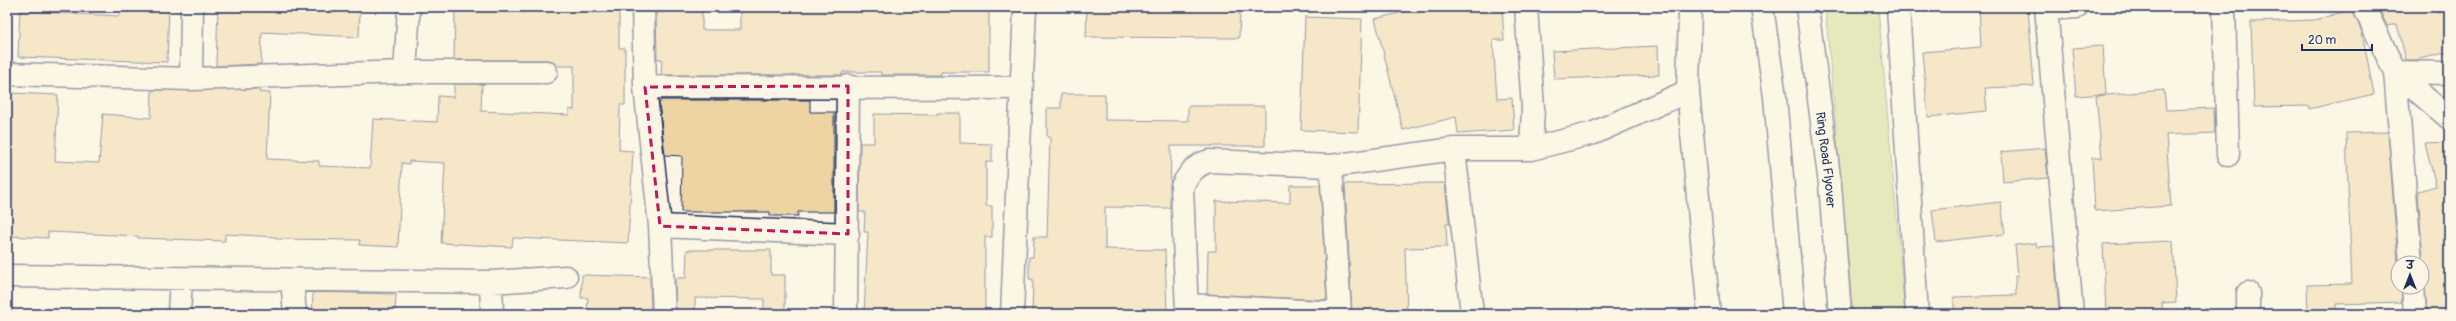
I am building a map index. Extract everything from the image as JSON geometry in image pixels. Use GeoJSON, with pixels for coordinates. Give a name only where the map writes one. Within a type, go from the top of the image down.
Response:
{"type":"FeatureCollection","features":[{"type":"Feature","properties":{"kind":"street"},"geometry":{"type":"LineString","coordinates":[[191,79],[192,7]]}},
{"type":"Feature","properties":{"kind":"street"},"geometry":{"type":"LineString","coordinates":[[405,72],[409,7]]}},
{"type":"Feature","properties":{"kind":"street"},"geometry":{"type":"LineString","coordinates":[[643,7],[645,87],[660,226],[664,314]]}},
{"type":"Feature","properties":{"kind":"street"},"geometry":{"type":"LineString","coordinates":[[1012,314],[1020,88],[1025,7]]}},
{"type":"Feature","properties":{"kind":"street"},"geometry":{"type":"LineString","coordinates":[[1526,7],[1533,108],[1531,149]]}},
{"type":"Feature","properties":{"kind":"street"},"geometry":{"type":"LineString","coordinates":[[1690,7],[1688,91],[1709,314]]}},
{"type":"Feature","properties":{"kind":"street"},"geometry":{"type":"LineString","coordinates":[[1762,7],[1775,97],[1794,314]]}},
{"type":"Feature","properties":{"kind":"street","name":"Ring Road Flyover"},"geometry":{"type":"LineString","coordinates":[[1807,7],[1830,184],[1840,314]]}},
{"type":"Feature","properties":{"kind":"street"},"geometry":{"type":"LineString","coordinates":[[1898,7],[1917,314]]}},
{"type":"Feature","properties":{"kind":"street"},"geometry":{"type":"LineString","coordinates":[[2072,314],[2046,8],[2077,7]]}},
{"type":"Feature","properties":{"kind":"street"},"geometry":{"type":"LineString","coordinates":[[2224,7],[2228,155]]}},
{"type":"Feature","properties":{"kind":"street"},"geometry":{"type":"LineString","coordinates":[[2364,7],[2395,72],[2410,255]]}},
{"type":"Feature","properties":{"kind":"street"},"geometry":{"type":"LineString","coordinates":[[7,74],[191,79],[405,72],[546,72]]}},
{"type":"Feature","properties":{"kind":"street"},"geometry":{"type":"LineString","coordinates":[[2395,72],[2449,73]]}},
{"type":"Feature","properties":{"kind":"street"},"geometry":{"type":"LineString","coordinates":[[2395,72],[2449,118]]}},
{"type":"Feature","properties":{"kind":"street"},"geometry":{"type":"LineString","coordinates":[[645,87],[848,86],[1020,88]]}},
{"type":"Feature","properties":{"kind":"street"},"geometry":{"type":"LineString","coordinates":[[846,314],[848,234],[848,86]]}},
{"type":"Feature","properties":{"kind":"street"},"geometry":{"type":"LineString","coordinates":[[1331,166],[1340,314],[1187,310],[1182,186],[1191,170],[1202,163],[1331,166],[1454,149],[1500,147],[1531,149],[1594,133],[1688,91]]}},
{"type":"Feature","properties":{"kind":"street"},"geometry":{"type":"LineString","coordinates":[[1454,149],[1472,314]]}},
{"type":"Feature","properties":{"kind":"street"},"geometry":{"type":"LineString","coordinates":[[660,226],[848,234]]}},
{"type":"Feature","properties":{"kind":"street"},"geometry":{"type":"LineString","coordinates":[[7,276],[491,282],[566,277]]}},
{"type":"Feature","properties":{"kind":"street"},"geometry":{"type":"LineString","coordinates":[[179,314],[181,279]]}},
{"type":"Feature","properties":{"kind":"street"},"geometry":{"type":"LineString","coordinates":[[292,280],[295,314]]}},
{"type":"Feature","properties":{"kind":"street"},"geometry":{"type":"LineString","coordinates":[[491,282],[492,314]]}},
{"type":"Feature","properties":{"kind":"street"},"geometry":{"type":"LineString","coordinates":[[2414,295],[2415,314]]}},
{"type":"Feature","properties":{"kind":"highlighted area"},"geometry":{"type":"Polygon","coordinates":[[[848,86],[848,234],[660,226],[645,87],[848,86]]]}},
{"type":"Feature","properties":{"kind":"green space"},"geometry":{"type":"Polygon","coordinates":[[[1825,7],[1878,7],[1905,314],[1853,314],[1825,7]]]}},
{"type":"Feature","properties":{"kind":"green space"},"geometry":{"type":"Polygon","coordinates":[[[279,308],[280,314],[248,314],[279,308]]]}},
{"type":"Feature","properties":{"kind":"building"},"geometry":{"type":"Polygon","coordinates":[[[120,7],[169,7],[167,62],[18,57],[20,11],[119,16],[120,7]]]}},
{"type":"Feature","properties":{"kind":"building"},"geometry":{"type":"Polygon","coordinates":[[[287,7],[360,7],[359,37],[262,32],[261,64],[216,66],[218,9],[286,12],[287,7]]]}},
{"type":"Feature","properties":{"kind":"building"},"geometry":{"type":"Polygon","coordinates":[[[455,7],[619,7],[619,48],[625,48],[625,105],[620,105],[619,150],[633,151],[628,243],[513,238],[512,247],[441,243],[445,163],[409,161],[409,164],[402,163],[398,247],[359,245],[360,240],[276,239],[276,237],[225,234],[225,241],[138,238],[138,236],[48,232],[48,238],[7,236],[7,168],[12,93],[58,95],[55,161],[99,163],[103,114],[151,118],[152,90],[260,89],[259,92],[270,93],[267,159],[319,161],[319,166],[370,168],[373,119],[437,122],[438,96],[454,97],[454,84],[482,84],[481,111],[569,115],[569,109],[574,110],[574,66],[557,66],[553,61],[546,60],[454,60],[455,7]]]}},
{"type":"Feature","properties":{"kind":"building"},"geometry":{"type":"Polygon","coordinates":[[[656,7],[702,7],[702,30],[740,30],[740,7],[989,7],[989,72],[941,72],[941,75],[881,75],[881,72],[843,72],[842,75],[661,75],[662,59],[657,59],[656,7]]]}},
{"type":"Feature","properties":{"kind":"building"},"geometry":{"type":"Polygon","coordinates":[[[1087,7],[1240,7],[1239,38],[1086,37],[1087,7]]]}},
{"type":"Feature","properties":{"kind":"building"},"geometry":{"type":"Polygon","coordinates":[[[1427,7],[1428,11],[1502,7],[1504,40],[1493,40],[1497,99],[1512,98],[1514,130],[1458,134],[1456,117],[1403,130],[1375,19],[1427,7]]]}},
{"type":"Feature","properties":{"kind":"building"},"geometry":{"type":"Polygon","coordinates":[[[1979,7],[2028,7],[2034,86],[1985,88],[1987,111],[1928,117],[1922,52],[1981,47],[1979,7]]]}},
{"type":"Feature","properties":{"kind":"building"},"geometry":{"type":"Polygon","coordinates":[[[2378,7],[2436,7],[2437,13],[2449,10],[2449,52],[2415,60],[2406,60],[2397,24],[2387,26],[2378,7]]]}},
{"type":"Feature","properties":{"kind":"building"},"geometry":{"type":"Polygon","coordinates":[[[2352,9],[2362,32],[2374,94],[2309,109],[2309,106],[2254,107],[2251,22],[2315,20],[2352,9]]]}},
{"type":"Feature","properties":{"kind":"building"},"geometry":{"type":"Polygon","coordinates":[[[1305,17],[1362,19],[1358,132],[1301,130],[1305,17]]]}},
{"type":"Feature","properties":{"kind":"building"},"geometry":{"type":"Polygon","coordinates":[[[1658,46],[1659,75],[1554,79],[1552,51],[1658,46]]]}},
{"type":"Feature","properties":{"kind":"building"},"geometry":{"type":"Polygon","coordinates":[[[2103,46],[2106,94],[2076,96],[2072,48],[2103,46]]]}},
{"type":"Feature","properties":{"kind":"building"},"geometry":{"type":"Polygon","coordinates":[[[2164,90],[2166,110],[2214,108],[2215,133],[2166,135],[2171,206],[2095,211],[2092,158],[2102,158],[2096,96],[2164,90]]]}},
{"type":"Feature","properties":{"kind":"building"},"geometry":{"type":"Polygon","coordinates":[[[1061,94],[1105,94],[1105,120],[1188,121],[1188,106],[1265,106],[1265,146],[1171,146],[1170,208],[1105,207],[1105,249],[1165,250],[1167,314],[1032,314],[1033,279],[1029,279],[1029,257],[1033,257],[1034,237],[1047,237],[1050,137],[1047,137],[1047,108],[1061,108],[1061,94]]]}},
{"type":"Feature","properties":{"kind":"building"},"geometry":{"type":"Polygon","coordinates":[[[661,100],[810,100],[810,112],[834,112],[834,212],[798,212],[798,216],[770,216],[770,212],[681,212],[682,156],[665,155],[659,104],[661,100]]]}},
{"type":"Feature","properties":{"kind":"building"},"geometry":{"type":"Polygon","coordinates":[[[937,113],[960,113],[960,143],[992,144],[992,162],[986,162],[986,206],[992,206],[992,237],[985,237],[985,314],[864,314],[868,232],[864,232],[865,212],[859,212],[860,143],[874,143],[874,114],[937,115],[937,113]]]}},
{"type":"Feature","properties":{"kind":"building"},"geometry":{"type":"Polygon","coordinates":[[[2388,132],[2397,255],[2390,255],[2390,295],[2402,295],[2402,302],[2336,304],[2336,314],[2308,314],[2307,285],[2352,284],[2346,133],[2388,132]]]}},
{"type":"Feature","properties":{"kind":"building"},"geometry":{"type":"Polygon","coordinates":[[[2449,142],[2449,314],[2427,314],[2426,295],[2430,295],[2430,255],[2423,255],[2418,191],[2436,186],[2425,143],[2449,142]]]}},
{"type":"Feature","properties":{"kind":"building"},"geometry":{"type":"Polygon","coordinates":[[[2045,148],[2048,178],[2003,182],[2001,152],[2045,148]]]}},
{"type":"Feature","properties":{"kind":"building"},"geometry":{"type":"Polygon","coordinates":[[[1445,183],[1449,221],[1449,224],[1446,224],[1447,247],[1405,248],[1407,314],[1352,314],[1345,184],[1445,183]]]}},
{"type":"Feature","properties":{"kind":"building"},"geometry":{"type":"Polygon","coordinates":[[[1290,185],[1320,185],[1327,300],[1207,294],[1208,251],[1216,251],[1216,201],[1290,203],[1290,185]]]}},
{"type":"Feature","properties":{"kind":"building"},"geometry":{"type":"Polygon","coordinates":[[[2001,202],[2005,234],[1936,242],[1932,210],[2001,202]]]}},
{"type":"Feature","properties":{"kind":"building"},"geometry":{"type":"Polygon","coordinates":[[[2173,241],[2176,302],[2162,303],[2163,314],[2106,314],[2103,244],[2173,241]]]}},
{"type":"Feature","properties":{"kind":"building"},"geometry":{"type":"Polygon","coordinates":[[[2036,243],[2037,247],[2054,246],[2059,314],[1954,314],[1954,297],[2016,295],[2015,276],[2018,276],[2015,245],[2036,243]]]}},
{"type":"Feature","properties":{"kind":"building"},"geometry":{"type":"Polygon","coordinates":[[[687,250],[771,250],[771,275],[785,275],[785,314],[764,314],[764,299],[695,298],[695,314],[676,314],[675,278],[686,278],[687,250]]]}},
{"type":"Feature","properties":{"kind":"building"},"geometry":{"type":"Polygon","coordinates":[[[582,275],[650,277],[651,314],[587,314],[588,298],[581,298],[582,275]]]}},
{"type":"Feature","properties":{"kind":"building"},"geometry":{"type":"Polygon","coordinates":[[[313,292],[396,294],[395,314],[312,314],[313,292]]]}}]}
